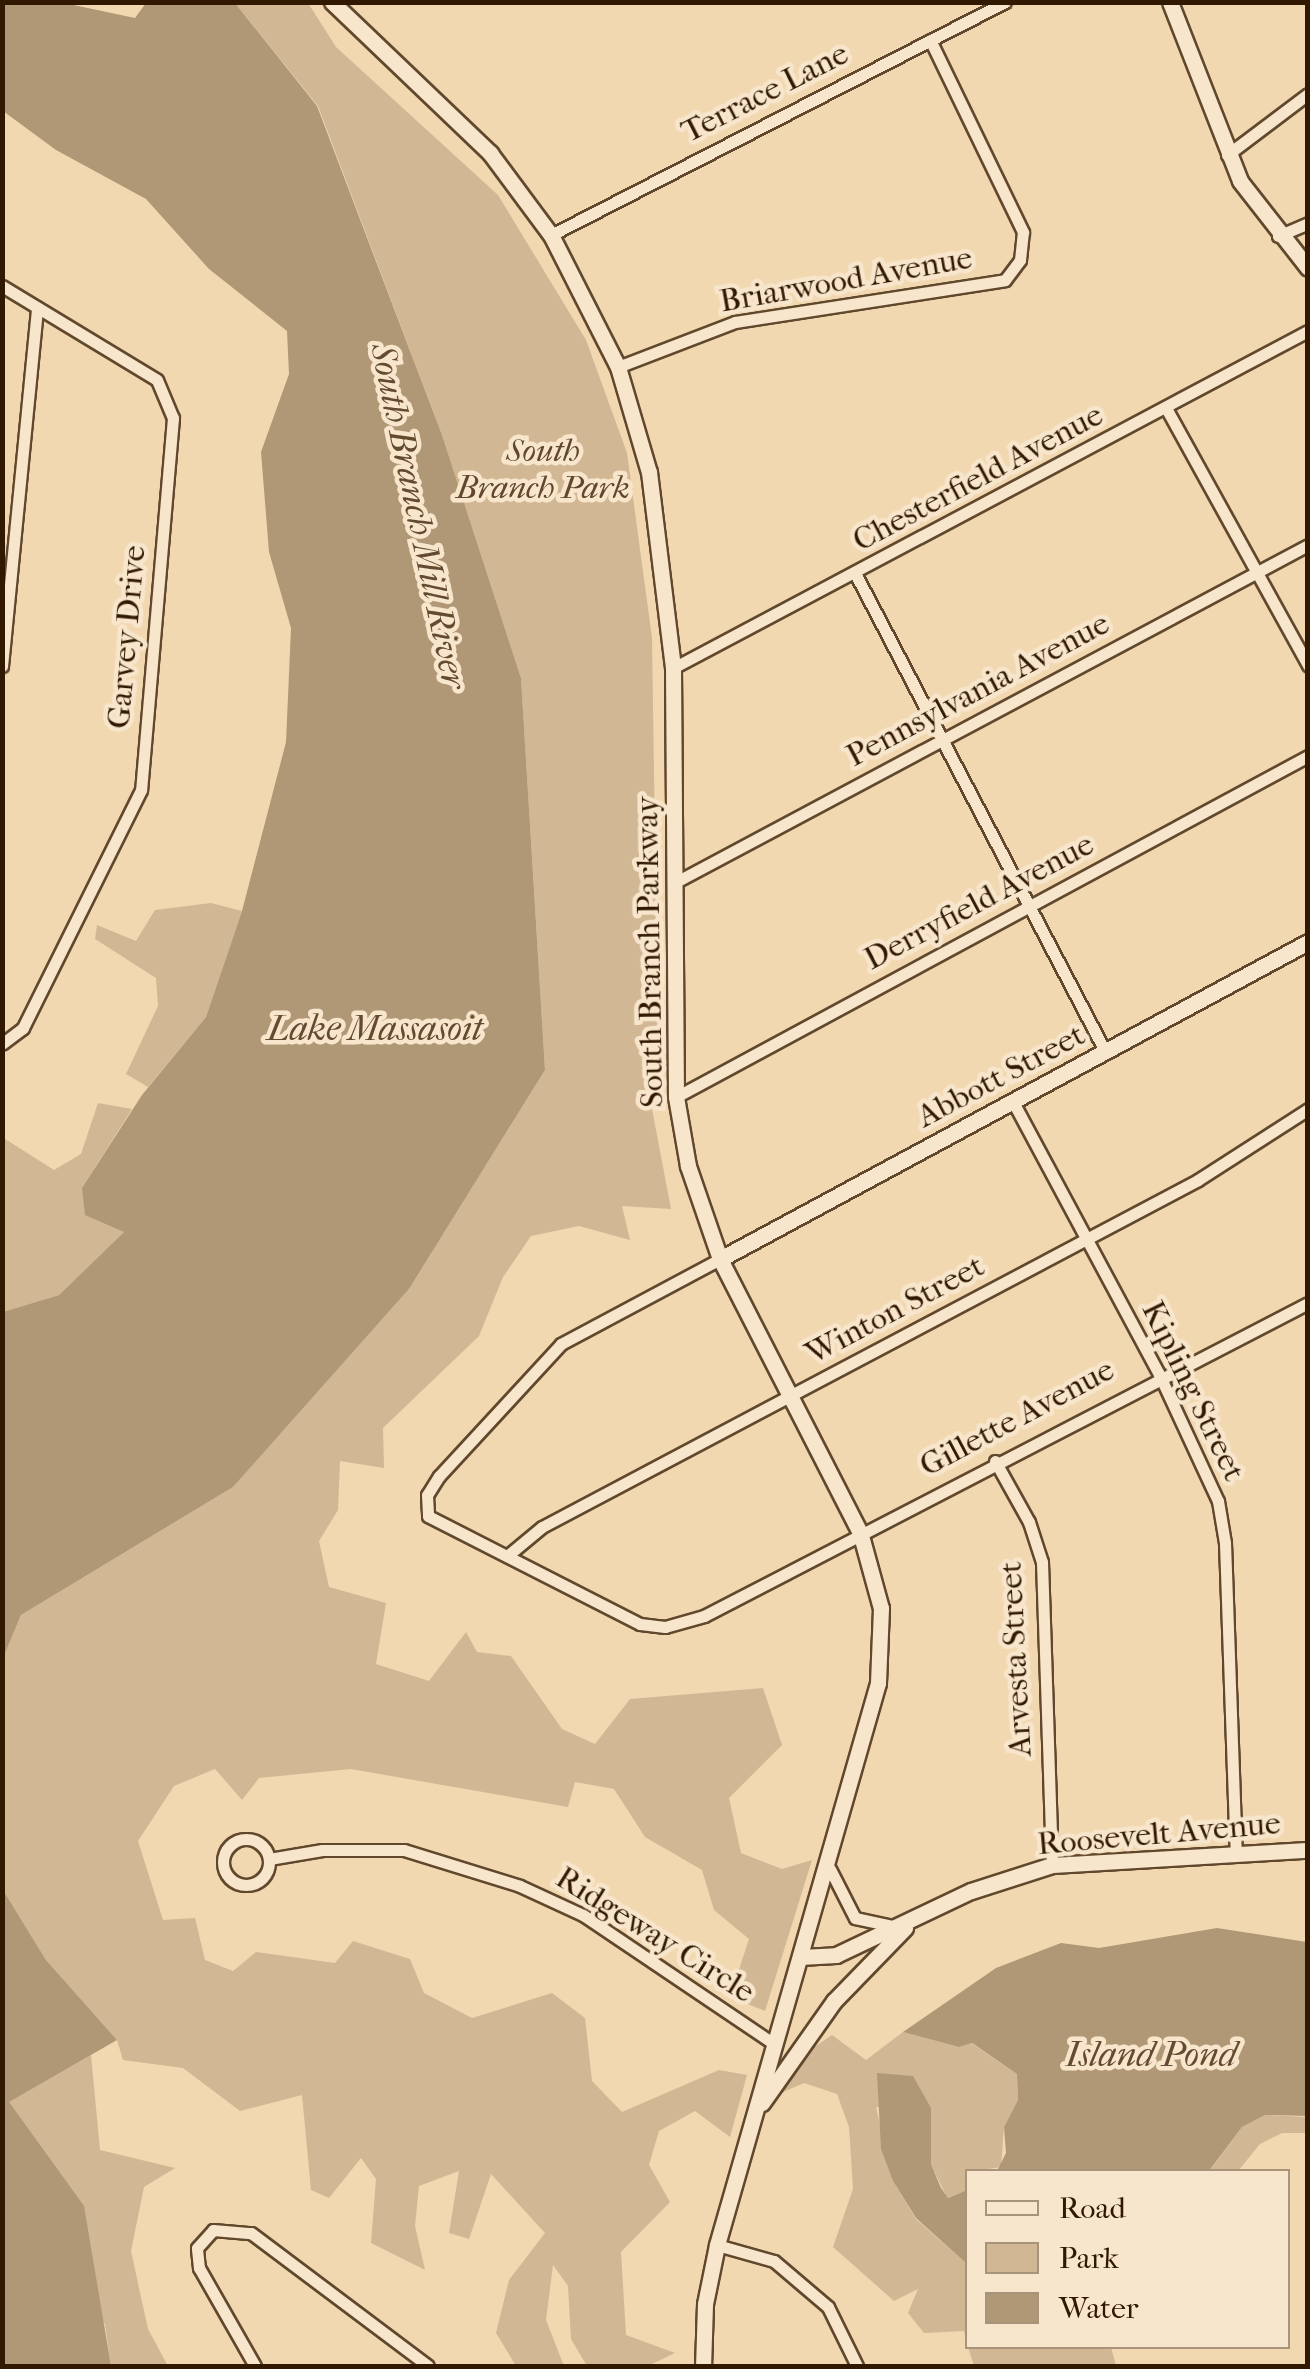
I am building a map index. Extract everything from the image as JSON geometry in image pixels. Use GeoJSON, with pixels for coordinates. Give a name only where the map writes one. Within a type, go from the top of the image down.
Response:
{"type":"FeatureCollection","features":[{"type":"Feature","properties":{"kind":"main road","name":"South Branch Parkway"},"geometry":{"type":"LineString","coordinates":[[332,2],[490,154],[550,235],[618,366],[650,472],[673,668],[676,1097],[688,1166],[720,1259],[860,1532],[881,1608],[878,1683],[830,1869],[800,1957]]}},
{"type":"Feature","properties":{"kind":"main road"},"geometry":{"type":"LineString","coordinates":[[1170,2],[1227,155],[1278,236],[1308,268]]}},
{"type":"Feature","properties":{"kind":"main road","name":"Abbott Street"},"geometry":{"type":"LineString","coordinates":[[720,1259],[1308,942]]}},
{"type":"Feature","properties":{"kind":"main road","name":"Roosevelt Avenue"},"geometry":{"type":"LineString","coordinates":[[703,2366],[704,2304],[716,2244],[800,1957],[836,1955],[908,1926],[970,1891],[1052,1865],[1308,1850]]}},
{"type":"Feature","properties":{"kind":"main road","name":"Roosevelt Avenue"},"geometry":{"type":"LineString","coordinates":[[752,2120],[834,2000],[908,1926]]}},
{"type":"Feature","properties":{"kind":"street","name":"Terrace Lane"},"geometry":{"type":"LineString","coordinates":[[550,235],[1005,2]]}},
{"type":"Feature","properties":{"kind":"street","name":"Briarwood Avenue"},"geometry":{"type":"LineString","coordinates":[[618,366],[735,322],[1004,280],[1020,260],[1023,232],[930,40]]}},
{"type":"Feature","properties":{"kind":"street"},"geometry":{"type":"LineString","coordinates":[[1227,155],[1308,94]]}},
{"type":"Feature","properties":{"kind":"street"},"geometry":{"type":"LineString","coordinates":[[1278,236],[1308,223]]}},
{"type":"Feature","properties":{"kind":"street","name":"Garvey Drive"},"geometry":{"type":"LineString","coordinates":[[2,286],[157,380],[171,406],[172,433],[141,790],[23,1028],[2,1044]]}},
{"type":"Feature","properties":{"kind":"street"},"geometry":{"type":"LineString","coordinates":[[2,666],[37,308]]}},
{"type":"Feature","properties":{"kind":"street","name":"Chesterfield Avenue"},"geometry":{"type":"LineString","coordinates":[[673,668],[856,575],[1308,332]]}},
{"type":"Feature","properties":{"kind":"street"},"geometry":{"type":"LineString","coordinates":[[1166,408],[1308,665]]}},
{"type":"Feature","properties":{"kind":"street","name":"Pennsylvania Avenue"},"geometry":{"type":"LineString","coordinates":[[674,883],[1308,545]]}},
{"type":"Feature","properties":{"kind":"street"},"geometry":{"type":"LineString","coordinates":[[856,575],[1033,904],[1105,1052]]}},
{"type":"Feature","properties":{"kind":"street","name":"Derryfield Avenue"},"geometry":{"type":"LineString","coordinates":[[676,1097],[1308,756]]}},
{"type":"Feature","properties":{"kind":"street","name":"Kipling Street"},"geometry":{"type":"LineString","coordinates":[[1012,1100],[1210,1477],[1222,1524],[1236,1852]]}},
{"type":"Feature","properties":{"kind":"street","name":"Winton Street"},"geometry":{"type":"LineString","coordinates":[[507,1556],[542,1527],[1206,1176],[1308,1109]]}},
{"type":"Feature","properties":{"kind":"street","name":"Gillette Avenue"},"geometry":{"type":"LineString","coordinates":[[720,1259],[561,1344],[439,1476],[427,1496],[428,1516],[640,1624],[665,1627],[704,1616],[1159,1374],[1308,1303]]}},
{"type":"Feature","properties":{"kind":"street","name":"Arvesta Street"},"geometry":{"type":"LineString","coordinates":[[995,1460],[1029,1522],[1042,1562],[1052,1865]]}},
{"type":"Feature","properties":{"kind":"street","name":"Ridgeway Circle"},"geometry":{"type":"LineString","coordinates":[[242,1840],[257,1842],[269,1859],[266,1874],[254,1885],[238,1884],[224,1868],[228,1848],[242,1840]]}},
{"type":"Feature","properties":{"kind":"street","name":"Ridgeway Circle"},"geometry":{"type":"LineString","coordinates":[[269,1859],[322,1850],[404,1850],[520,1886],[583,1915],[774,2044]]}},
{"type":"Feature","properties":{"kind":"street"},"geometry":{"type":"LineString","coordinates":[[830,1869],[855,1918],[870,1925],[908,1926]]}},
{"type":"Feature","properties":{"kind":"street"},"geometry":{"type":"LineString","coordinates":[[255,2366],[199,2268],[196,2248],[213,2230],[251,2234],[428,2366]]}},
{"type":"Feature","properties":{"kind":"street"},"geometry":{"type":"LineString","coordinates":[[716,2244],[774,2262],[828,2307],[857,2366]]}},
{"type":"Feature","properties":{"kind":"green space","name":"South Branch Park"},"geometry":{"type":"Polygon","coordinates":[[[235,3],[308,3],[336,47],[498,195],[586,340],[627,453],[652,638],[659,1107],[652,1109],[671,1209],[622,1206],[630,1240],[579,1226],[531,1236],[503,1277],[479,1336],[383,1428],[384,1468],[340,1461],[338,1510],[319,1541],[329,1587],[386,1603],[376,1664],[429,1681],[466,1632],[477,1652],[511,1656],[562,1729],[595,1744],[630,1699],[763,1688],[782,1745],[729,1798],[741,1853],[782,1869],[812,1860],[765,2011],[730,1997],[749,1939],[714,1910],[702,1870],[645,1837],[614,1789],[575,1782],[568,1807],[351,1769],[259,1778],[242,1800],[215,1769],[174,1786],[138,1841],[163,1920],[195,1918],[205,1960],[233,1971],[256,1952],[335,1963],[353,1941],[410,1959],[424,1993],[472,2018],[552,1993],[585,2018],[592,2081],[622,2112],[719,2070],[747,2075],[730,2137],[695,2111],[659,2131],[649,2165],[670,2202],[621,2252],[626,2335],[675,2353],[648,2366],[587,2366],[571,2339],[568,2286],[553,2265],[546,2320],[564,2366],[516,2366],[496,2333],[509,2280],[545,2233],[491,2174],[469,2239],[449,2233],[459,2171],[419,2186],[415,2226],[425,2270],[371,2243],[376,2179],[361,2158],[329,2198],[311,2190],[302,2095],[240,2111],[183,2068],[123,2060],[117,2040],[46,1960],[3,1890],[3,1658],[21,1615],[233,1487],[409,1289],[545,1070],[521,678],[442,435],[318,106],[235,3]]]}},
{"type":"Feature","properties":{"kind":"green space"},"geometry":{"type":"Polygon","coordinates":[[[211,903],[242,911],[206,1017],[148,1087],[126,1074],[158,1006],[156,978],[95,939],[97,925],[136,941],[155,910],[211,903]]]}},
{"type":"Feature","properties":{"kind":"green space"},"geometry":{"type":"Polygon","coordinates":[[[98,1103],[132,1109],[82,1188],[125,1231],[59,1295],[3,1312],[2,1137],[54,1170],[81,1154],[98,1103]]]}},
{"type":"Feature","properties":{"kind":"green space"},"geometry":{"type":"Polygon","coordinates":[[[903,2032],[959,2047],[971,2043],[1017,2074],[1018,2100],[1004,2127],[1001,2167],[965,2169],[965,2191],[947,2198],[931,2164],[931,2108],[876,2107],[893,2181],[916,2219],[965,2262],[965,2335],[964,2331],[924,2333],[908,2313],[918,2289],[894,2301],[833,2247],[853,2189],[849,2127],[837,2094],[804,2083],[781,2093],[807,2052],[832,2035],[866,2060],[903,2032]]]}},
{"type":"Feature","properties":{"kind":"green space"},"geometry":{"type":"Polygon","coordinates":[[[91,2055],[100,2150],[175,2168],[144,2187],[131,2251],[148,2329],[168,2366],[111,2366],[105,2325],[8,2102],[91,2055]]]}},
{"type":"Feature","properties":{"kind":"green space"},"geometry":{"type":"Polygon","coordinates":[[[1265,2115],[1307,2117],[1307,2133],[1282,2133],[1260,2144],[1240,2169],[1211,2169],[1242,2127],[1265,2115]]]}},
{"type":"Feature","properties":{"kind":"green space"},"geometry":{"type":"Polygon","coordinates":[[[969,2349],[1112,2349],[1116,2366],[974,2366],[969,2349]]]}},
{"type":"Feature","properties":{"kind":"water","name":"Lake Massasoit"},"geometry":{"type":"Polygon","coordinates":[[[3,2],[64,3],[135,18],[146,3],[235,3],[317,106],[442,435],[521,678],[545,1070],[409,1289],[233,1487],[21,1615],[3,1658],[3,1312],[59,1295],[124,1232],[85,1215],[82,1188],[142,1095],[206,1017],[242,911],[286,742],[291,628],[269,552],[261,452],[289,374],[287,331],[209,269],[146,199],[56,150],[3,111],[3,2]]]}},
{"type":"Feature","properties":{"kind":"water"},"geometry":{"type":"Polygon","coordinates":[[[3,1890],[46,1960],[117,2040],[9,2102],[84,2206],[111,2366],[3,2366],[3,1890]]]}},
{"type":"Feature","properties":{"kind":"water","name":"Island Pond"},"geometry":{"type":"Polygon","coordinates":[[[1217,1928],[1307,1942],[1308,2116],[1265,2115],[1242,2127],[1210,2169],[998,2169],[1006,2153],[1004,2127],[1018,2100],[1017,2074],[972,2043],[959,2047],[903,2032],[996,1968],[1061,1943],[1099,1948],[1217,1928]]]}},
{"type":"Feature","properties":{"kind":"water"},"geometry":{"type":"Polygon","coordinates":[[[877,2073],[913,2076],[931,2108],[931,2164],[941,2188],[948,2198],[965,2191],[965,2262],[916,2218],[893,2181],[881,2149],[877,2073]]]}},
{"type":"Feature","properties":{"kind":"water label","name":"South Branch Mill River"},"geometry":{"type":"Point","coordinates":[418,516]}}]}
